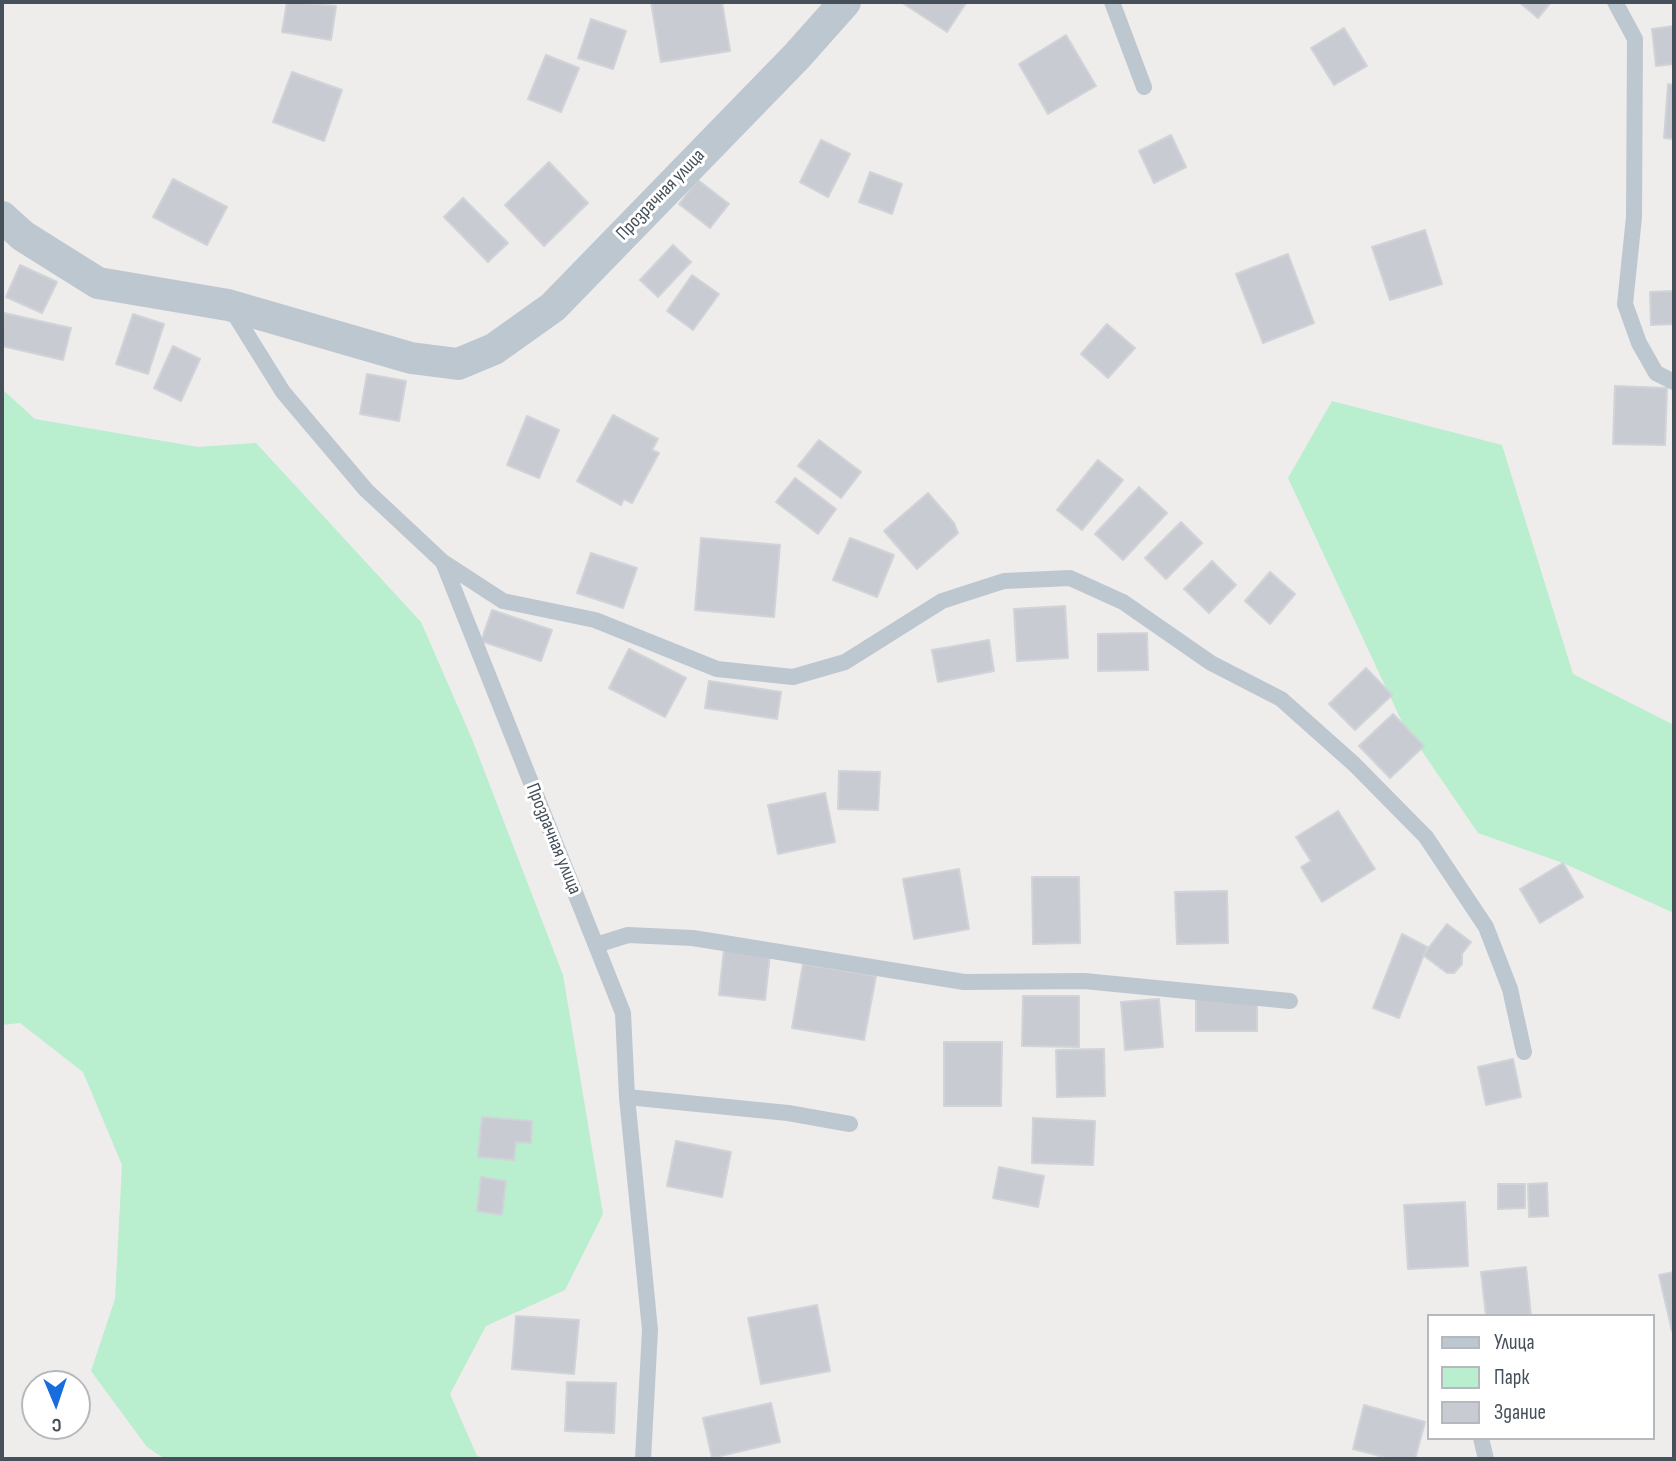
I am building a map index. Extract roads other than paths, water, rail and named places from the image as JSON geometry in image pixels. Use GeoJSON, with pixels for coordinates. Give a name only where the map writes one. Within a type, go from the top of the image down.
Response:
{"type":"FeatureCollection","features":[{"type":"Feature","properties":{"kind":"street","name":"Прозрачная улица"},"geometry":{"type":"LineString","coordinates":[[228,305],[411,358],[458,364],[494,349],[553,307],[797,56],[845,2]]}},
{"type":"Feature","properties":{"kind":"street"},"geometry":{"type":"LineString","coordinates":[[2,217],[23,236],[98,283],[228,305]]}},
{"type":"Feature","properties":{"kind":"lane"},"geometry":{"type":"LineString","coordinates":[[1112,2],[1144,87]]}},
{"type":"Feature","properties":{"kind":"lane"},"geometry":{"type":"LineString","coordinates":[[1615,2],[1635,39],[1634,216],[1626,304],[1639,343],[1656,373],[1674,382]]}},
{"type":"Feature","properties":{"kind":"lane","name":"Прозрачная улица"},"geometry":{"type":"LineString","coordinates":[[228,305],[283,392],[366,490],[443,562],[623,1013],[627,1097],[650,1330],[643,1459]]}},
{"type":"Feature","properties":{"kind":"lane"},"geometry":{"type":"LineString","coordinates":[[443,562],[503,601],[595,620],[717,669],[793,677],[845,662],[942,601],[1003,581],[1070,578],[1122,602],[1211,663],[1281,699],[1354,764],[1426,837],[1486,927],[1510,989],[1524,1052]]}},
{"type":"Feature","properties":{"kind":"lane"},"geometry":{"type":"LineString","coordinates":[[596,945],[628,935],[693,938],[964,982],[1084,981],[1290,1001]]}},
{"type":"Feature","properties":{"kind":"lane"},"geometry":{"type":"LineString","coordinates":[[627,1097],[788,1113],[850,1124]]}},
{"type":"Feature","properties":{"kind":"lane"},"geometry":{"type":"LineString","coordinates":[[1481,1440],[1486,1459]]}}]}
